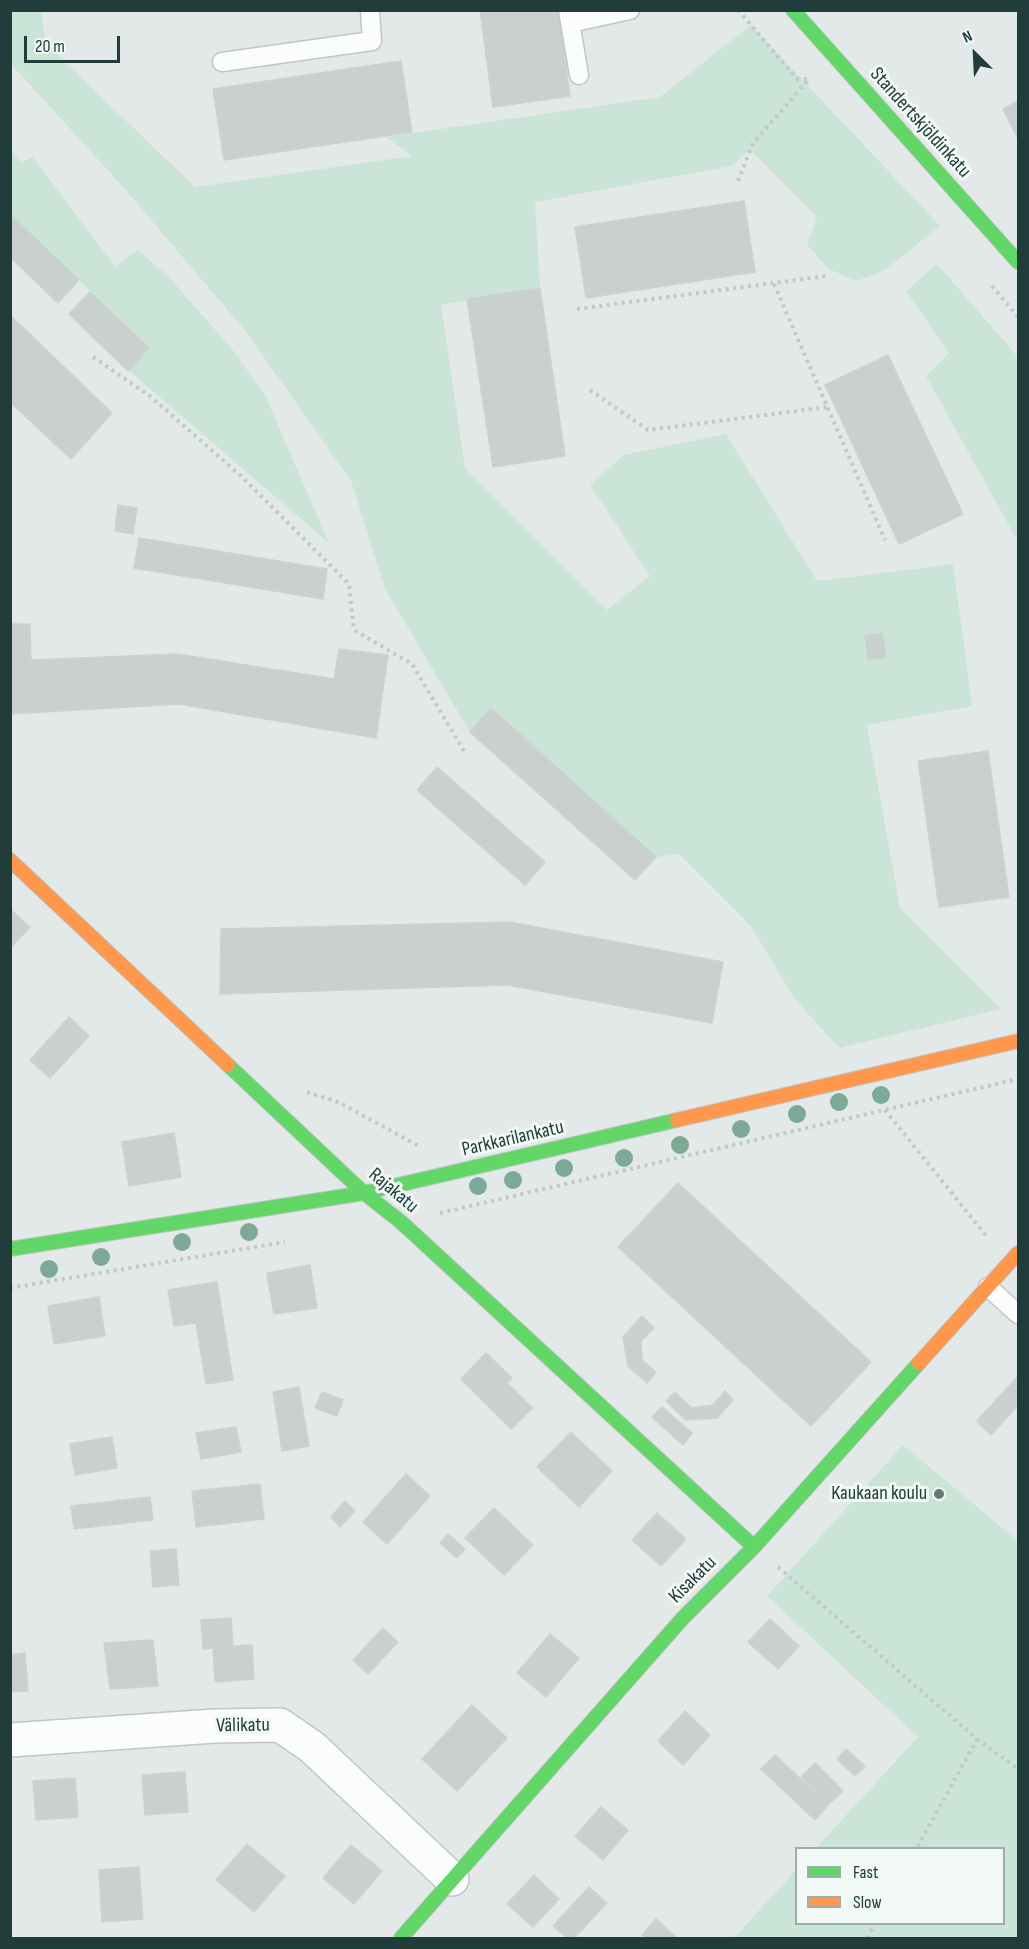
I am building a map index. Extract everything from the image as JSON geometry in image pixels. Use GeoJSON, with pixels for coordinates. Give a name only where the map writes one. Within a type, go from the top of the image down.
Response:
{"type":"FeatureCollection","features":[{"type":"Feature","properties":{"kind":"street","name":"Standertskjöldinkatu"},"geometry":{"type":"LineString","coordinates":[[792,10],[1018,262]]}},
{"type":"Feature","properties":{"kind":"street","name":"Rajakatu"},"geometry":{"type":"LineString","coordinates":[[10,860],[364,1193],[401,1222],[754,1547]]}},
{"type":"Feature","properties":{"kind":"street","name":"Parkkarilankatu"},"geometry":{"type":"LineString","coordinates":[[10,1249],[364,1193],[1018,1041]]}},
{"type":"Feature","properties":{"kind":"street","name":"Kisakatu"},"geometry":{"type":"LineString","coordinates":[[401,1938],[682,1619],[754,1547],[1015,1258]]}},
{"type":"Feature","properties":{"kind":"street","name":"Välikatu"},"geometry":{"type":"LineString","coordinates":[[10,1740],[215,1726],[280,1725],[312,1747],[452,1879]]}},
{"type":"Feature","properties":{"kind":"lane"},"geometry":{"type":"LineString","coordinates":[[222,62],[372,41],[370,10]]}},
{"type":"Feature","properties":{"kind":"lane"},"geometry":{"type":"LineString","coordinates":[[579,75],[569,17],[630,10]]}},
{"type":"Feature","properties":{"kind":"lane"},"geometry":{"type":"LineString","coordinates":[[988,1287],[1018,1314]]}},
{"type":"Feature","properties":{"kind":"path"},"geometry":{"type":"LineString","coordinates":[[738,10],[797,79],[809,79],[753,142],[738,181]]}},
{"type":"Feature","properties":{"kind":"path"},"geometry":{"type":"LineString","coordinates":[[577,309],[827,276]]}},
{"type":"Feature","properties":{"kind":"path"},"geometry":{"type":"LineString","coordinates":[[774,284],[885,540]]}},
{"type":"Feature","properties":{"kind":"path"},"geometry":{"type":"LineString","coordinates":[[93,357],[150,396],[241,476],[349,584],[354,630],[412,664],[464,751]]}},
{"type":"Feature","properties":{"kind":"path"},"geometry":{"type":"LineString","coordinates":[[590,390],[648,430],[828,407]]}},
{"type":"Feature","properties":{"kind":"path"},"geometry":{"type":"LineString","coordinates":[[885,1110],[983,1233],[1015,1258]]}},
{"type":"Feature","properties":{"kind":"path"},"geometry":{"type":"LineString","coordinates":[[754,1547],[977,1739],[1018,1769]]}},
{"type":"Feature","properties":{"kind":"path"},"geometry":{"type":"LineString","coordinates":[[918,1847],[977,1739]]}},
{"type":"Feature","properties":{"kind":"green space"},"geometry":{"type":"Polygon","coordinates":[[[11,11],[41,11],[46,44],[195,187],[412,156],[386,137],[660,97],[751,25],[940,226],[885,270],[857,281],[829,269],[807,245],[817,217],[750,149],[732,166],[535,202],[540,288],[441,305],[465,468],[607,610],[650,576],[590,485],[624,455],[726,434],[817,581],[953,564],[972,706],[867,725],[900,908],[1001,1009],[839,1048],[794,998],[751,926],[679,854],[656,857],[491,708],[470,732],[385,589],[351,481],[247,333],[124,188],[11,64],[11,11]]]}},
{"type":"Feature","properties":{"kind":"green space"},"geometry":{"type":"Polygon","coordinates":[[[10,150],[21,162],[33,157],[115,266],[138,250],[168,276],[232,349],[265,395],[329,543],[128,370],[149,348],[11,214],[10,150]]]}},
{"type":"Feature","properties":{"kind":"green space"},"geometry":{"type":"Polygon","coordinates":[[[937,264],[1018,357],[1018,542],[926,376],[949,353],[906,291],[937,264]]]}},
{"type":"Feature","properties":{"kind":"green space"},"geometry":{"type":"Polygon","coordinates":[[[903,1445],[1018,1541],[1018,1938],[734,1938],[795,1871],[795,1925],[1005,1925],[1005,1847],[817,1847],[918,1737],[767,1596],[903,1445]]]}},
{"type":"Feature","properties":{"kind":"building"},"geometry":{"type":"Polygon","coordinates":[[[480,10],[558,10],[570,96],[493,107],[480,10]]]}},
{"type":"Feature","properties":{"kind":"building"},"geometry":{"type":"Polygon","coordinates":[[[401,61],[412,132],[224,160],[213,89],[401,61]]]}},
{"type":"Feature","properties":{"kind":"building"},"geometry":{"type":"Polygon","coordinates":[[[1018,101],[1018,139],[1003,109],[1018,101]]]}},
{"type":"Feature","properties":{"kind":"building"},"geometry":{"type":"Polygon","coordinates":[[[744,201],[755,272],[586,298],[575,227],[744,201]]]}},
{"type":"Feature","properties":{"kind":"building"},"geometry":{"type":"Polygon","coordinates":[[[10,214],[79,280],[58,303],[10,257],[10,214]]]}},
{"type":"Feature","properties":{"kind":"building"},"geometry":{"type":"Polygon","coordinates":[[[540,288],[565,456],[493,467],[467,299],[540,288]]]}},
{"type":"Feature","properties":{"kind":"building"},"geometry":{"type":"Polygon","coordinates":[[[90,292],[149,348],[128,371],[69,314],[90,292]]]}},
{"type":"Feature","properties":{"kind":"building"},"geometry":{"type":"Polygon","coordinates":[[[10,315],[112,413],[71,459],[10,402],[10,315]]]}},
{"type":"Feature","properties":{"kind":"building"},"geometry":{"type":"Polygon","coordinates":[[[888,355],[963,514],[899,544],[825,385],[888,355]]]}},
{"type":"Feature","properties":{"kind":"building"},"geometry":{"type":"Polygon","coordinates":[[[118,505],[137,508],[133,534],[115,531],[118,505]]]}},
{"type":"Feature","properties":{"kind":"building"},"geometry":{"type":"Polygon","coordinates":[[[139,538],[327,569],[323,599],[134,568],[139,538]]]}},
{"type":"Feature","properties":{"kind":"building"},"geometry":{"type":"Polygon","coordinates":[[[10,624],[30,624],[31,660],[177,654],[334,679],[339,649],[388,655],[376,738],[179,704],[10,714],[10,624]]]}},
{"type":"Feature","properties":{"kind":"building"},"geometry":{"type":"Polygon","coordinates":[[[882,633],[886,657],[868,660],[865,636],[882,633]]]}},
{"type":"Feature","properties":{"kind":"building"},"geometry":{"type":"Polygon","coordinates":[[[491,708],[656,857],[635,880],[470,732],[491,708]]]}},
{"type":"Feature","properties":{"kind":"building"},"geometry":{"type":"Polygon","coordinates":[[[988,751],[1009,897],[939,907],[918,761],[988,751]]]}},
{"type":"Feature","properties":{"kind":"building"},"geometry":{"type":"Polygon","coordinates":[[[437,767],[545,862],[525,885],[417,790],[437,767]]]}},
{"type":"Feature","properties":{"kind":"building"},"geometry":{"type":"Polygon","coordinates":[[[10,909],[30,927],[10,948],[10,909]]]}},
{"type":"Feature","properties":{"kind":"building"},"geometry":{"type":"Polygon","coordinates":[[[509,922],[723,962],[712,1023],[507,985],[220,994],[221,929],[509,922]]]}},
{"type":"Feature","properties":{"kind":"building"},"geometry":{"type":"Polygon","coordinates":[[[69,1017],[89,1036],[50,1078],[30,1060],[69,1017]]]}},
{"type":"Feature","properties":{"kind":"building"},"geometry":{"type":"Polygon","coordinates":[[[174,1133],[181,1177],[129,1186],[122,1142],[174,1133]]]}},
{"type":"Feature","properties":{"kind":"building"},"geometry":{"type":"Polygon","coordinates":[[[678,1183],[871,1362],[811,1426],[618,1247],[678,1183]]]}},
{"type":"Feature","properties":{"kind":"building"},"geometry":{"type":"Polygon","coordinates":[[[310,1265],[317,1308],[274,1314],[267,1273],[310,1265]]]}},
{"type":"Feature","properties":{"kind":"building"},"geometry":{"type":"Polygon","coordinates":[[[217,1282],[233,1380],[206,1384],[196,1323],[174,1326],[168,1290],[217,1282]]]}},
{"type":"Feature","properties":{"kind":"building"},"geometry":{"type":"Polygon","coordinates":[[[99,1297],[105,1336],[54,1344],[48,1306],[99,1297]]]}},
{"type":"Feature","properties":{"kind":"building"},"geometry":{"type":"Polygon","coordinates":[[[642,1316],[654,1328],[641,1341],[642,1360],[656,1372],[647,1383],[628,1366],[623,1337],[642,1316]]]}},
{"type":"Feature","properties":{"kind":"building"},"geometry":{"type":"Polygon","coordinates":[[[486,1353],[512,1378],[507,1383],[532,1408],[511,1429],[461,1379],[486,1353]]]}},
{"type":"Feature","properties":{"kind":"building"},"geometry":{"type":"Polygon","coordinates":[[[1018,1376],[1018,1405],[991,1435],[977,1421],[1018,1376]]]}},
{"type":"Feature","properties":{"kind":"building"},"geometry":{"type":"Polygon","coordinates":[[[299,1387],[309,1446],[282,1451],[273,1392],[299,1387]]]}},
{"type":"Feature","properties":{"kind":"building"},"geometry":{"type":"Polygon","coordinates":[[[725,1391],[733,1400],[717,1418],[686,1420],[666,1401],[675,1392],[692,1408],[713,1405],[725,1391]]]}},
{"type":"Feature","properties":{"kind":"building"},"geometry":{"type":"Polygon","coordinates":[[[322,1392],[343,1400],[337,1416],[315,1408],[322,1392]]]}},
{"type":"Feature","properties":{"kind":"building"},"geometry":{"type":"Polygon","coordinates":[[[662,1407],[692,1433],[683,1445],[652,1417],[662,1407]]]}},
{"type":"Feature","properties":{"kind":"building"},"geometry":{"type":"Polygon","coordinates":[[[236,1427],[241,1452],[201,1459],[196,1433],[236,1427]]]}},
{"type":"Feature","properties":{"kind":"building"},"geometry":{"type":"Polygon","coordinates":[[[571,1432],[612,1471],[579,1507],[537,1467],[571,1432]]]}},
{"type":"Feature","properties":{"kind":"building"},"geometry":{"type":"Polygon","coordinates":[[[112,1437],[117,1468],[75,1475],[70,1444],[112,1437]]]}},
{"type":"Feature","properties":{"kind":"building"},"geometry":{"type":"Polygon","coordinates":[[[406,1474],[430,1496],[387,1544],[363,1522],[406,1474]]]}},
{"type":"Feature","properties":{"kind":"building"},"geometry":{"type":"Polygon","coordinates":[[[260,1484],[264,1519],[196,1527],[192,1491],[260,1484]]]}},
{"type":"Feature","properties":{"kind":"building"},"geometry":{"type":"Polygon","coordinates":[[[150,1497],[153,1520],[74,1529],[71,1506],[150,1497]]]}},
{"type":"Feature","properties":{"kind":"building"},"geometry":{"type":"Polygon","coordinates":[[[345,1501],[355,1511],[340,1527],[331,1517],[345,1501]]]}},
{"type":"Feature","properties":{"kind":"building"},"geometry":{"type":"Polygon","coordinates":[[[494,1508],[533,1545],[504,1575],[465,1538],[494,1508]]]}},
{"type":"Feature","properties":{"kind":"building"},"geometry":{"type":"Polygon","coordinates":[[[657,1513],[686,1539],[661,1566],[632,1540],[657,1513]]]}},
{"type":"Feature","properties":{"kind":"building"},"geometry":{"type":"Polygon","coordinates":[[[448,1534],[465,1549],[457,1558],[440,1543],[448,1534]]]}},
{"type":"Feature","properties":{"kind":"building"},"geometry":{"type":"Polygon","coordinates":[[[176,1549],[179,1585],[153,1587],[150,1551],[176,1549]]]}},
{"type":"Feature","properties":{"kind":"building"},"geometry":{"type":"Polygon","coordinates":[[[231,1618],[233,1646],[252,1645],[254,1679],[215,1682],[213,1648],[203,1649],[201,1620],[231,1618]]]}},
{"type":"Feature","properties":{"kind":"building"},"geometry":{"type":"Polygon","coordinates":[[[770,1619],[799,1646],[778,1669],[748,1642],[770,1619]]]}},
{"type":"Feature","properties":{"kind":"building"},"geometry":{"type":"Polygon","coordinates":[[[383,1628],[398,1642],[368,1674],[353,1660],[383,1628]]]}},
{"type":"Feature","properties":{"kind":"building"},"geometry":{"type":"Polygon","coordinates":[[[550,1634],[579,1658],[546,1697],[517,1673],[550,1634]]]}},
{"type":"Feature","properties":{"kind":"building"},"geometry":{"type":"Polygon","coordinates":[[[153,1640],[158,1686],[110,1689],[104,1643],[153,1640]]]}},
{"type":"Feature","properties":{"kind":"building"},"geometry":{"type":"Polygon","coordinates":[[[25,1653],[28,1691],[10,1692],[10,1655],[25,1653]]]}},
{"type":"Feature","properties":{"kind":"building"},"geometry":{"type":"Polygon","coordinates":[[[472,1705],[507,1738],[457,1791],[422,1759],[472,1705]]]}},
{"type":"Feature","properties":{"kind":"building"},"geometry":{"type":"Polygon","coordinates":[[[685,1711],[710,1735],[683,1765],[658,1741],[685,1711]]]}},
{"type":"Feature","properties":{"kind":"building"},"geometry":{"type":"Polygon","coordinates":[[[846,1749],[865,1766],[855,1776],[837,1759],[846,1749]]]}},
{"type":"Feature","properties":{"kind":"building"},"geometry":{"type":"Polygon","coordinates":[[[775,1755],[828,1805],[815,1820],[761,1769],[775,1755]]]}},
{"type":"Feature","properties":{"kind":"building"},"geometry":{"type":"Polygon","coordinates":[[[815,1763],[843,1791],[829,1804],[801,1777],[815,1763]]]}},
{"type":"Feature","properties":{"kind":"building"},"geometry":{"type":"Polygon","coordinates":[[[185,1772],[188,1812],[145,1815],[142,1775],[185,1772]]]}},
{"type":"Feature","properties":{"kind":"building"},"geometry":{"type":"Polygon","coordinates":[[[75,1778],[78,1817],[36,1820],[33,1781],[75,1778]]]}},
{"type":"Feature","properties":{"kind":"building"},"geometry":{"type":"Polygon","coordinates":[[[601,1807],[628,1830],[603,1860],[575,1836],[601,1807]]]}},
{"type":"Feature","properties":{"kind":"building"},"geometry":{"type":"Polygon","coordinates":[[[247,1844],[285,1876],[254,1912],[216,1880],[247,1844]]]}},
{"type":"Feature","properties":{"kind":"building"},"geometry":{"type":"Polygon","coordinates":[[[351,1845],[382,1871],[354,1904],[323,1878],[351,1845]]]}},
{"type":"Feature","properties":{"kind":"building"},"geometry":{"type":"Polygon","coordinates":[[[139,1867],[143,1919],[102,1922],[99,1870],[139,1867]]]}},
{"type":"Feature","properties":{"kind":"building"},"geometry":{"type":"Polygon","coordinates":[[[534,1875],[559,1899],[533,1927],[507,1904],[534,1875]]]}},
{"type":"Feature","properties":{"kind":"building"},"geometry":{"type":"Polygon","coordinates":[[[589,1887],[607,1903],[574,1938],[567,1938],[553,1926],[589,1887]]]}},
{"type":"Feature","properties":{"kind":"building"},"geometry":{"type":"Polygon","coordinates":[[[656,1919],[677,1938],[646,1938],[642,1935],[656,1919]]]}},
{"type":"Feature","properties":{"kind":"traffic: fast"},"geometry":{"type":"LineString","coordinates":[[793,10],[1018,262]]}},
{"type":"Feature","properties":{"kind":"traffic: fast"},"geometry":{"type":"LineString","coordinates":[[228,1065],[364,1193],[401,1222],[754,1547]]}},
{"type":"Feature","properties":{"kind":"traffic: fast"},"geometry":{"type":"LineString","coordinates":[[10,1249],[364,1193],[677,1120]]}},
{"type":"Feature","properties":{"kind":"traffic: fast"},"geometry":{"type":"LineString","coordinates":[[401,1938],[682,1619],[754,1547],[919,1363]]}},
{"type":"Feature","properties":{"kind":"traffic: slow"},"geometry":{"type":"LineString","coordinates":[[10,860],[228,1065]]}},
{"type":"Feature","properties":{"kind":"traffic: slow"},"geometry":{"type":"LineString","coordinates":[[677,1120],[1018,1041]]}},
{"type":"Feature","properties":{"kind":"traffic: slow"},"geometry":{"type":"LineString","coordinates":[[919,1363],[1018,1253]]}},
{"type":"Feature","properties":{"kind":"place","name":"Kaukaan koulu"},"geometry":{"type":"Point","coordinates":[939,1494]}}]}
